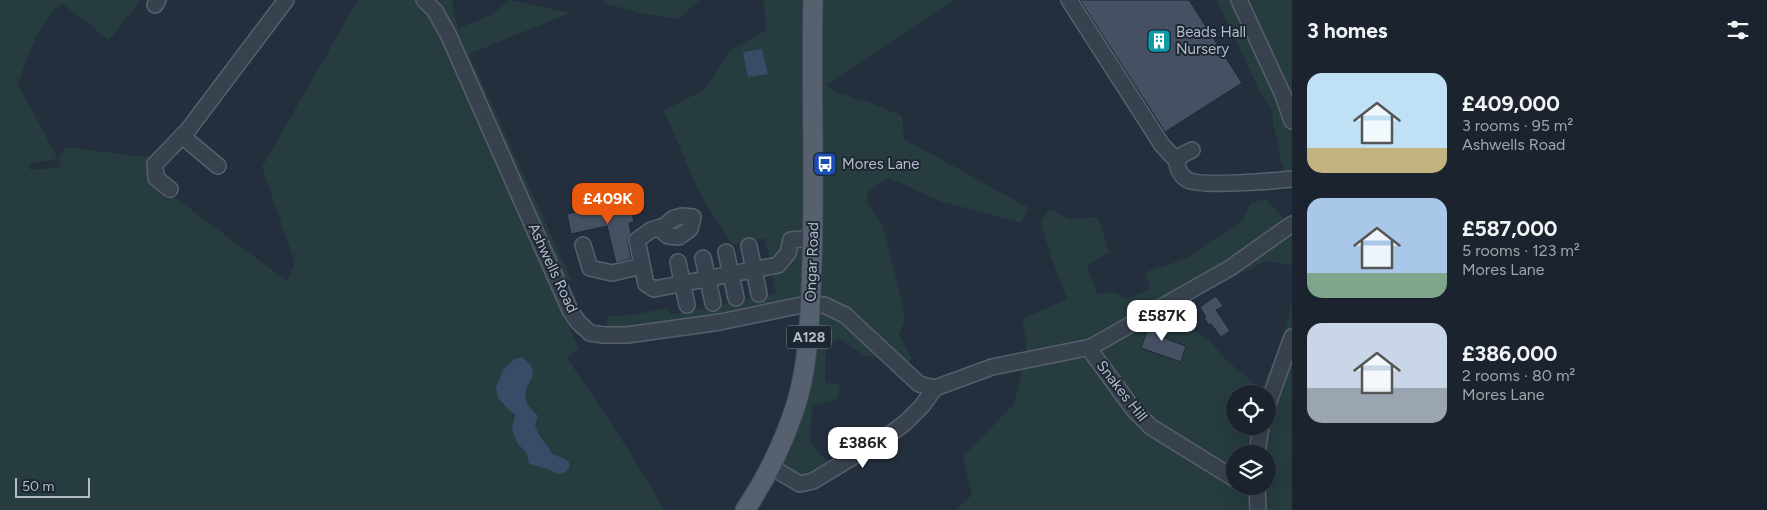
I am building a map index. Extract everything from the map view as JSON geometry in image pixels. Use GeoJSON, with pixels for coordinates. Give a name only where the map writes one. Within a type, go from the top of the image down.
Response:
{"type":"FeatureCollection","features":[{"type":"Feature","properties":{"kind":"main road","name":"Ongar Road"},"geometry":{"type":"LineString","coordinates":[[745,510],[771,467],[795,408],[808,345],[812,238],[813,0]]}},
{"type":"Feature","properties":{"kind":"street"},"geometry":{"type":"LineString","coordinates":[[170,189],[156,178],[155,164],[182,136],[286,0]]}},
{"type":"Feature","properties":{"kind":"street","name":"Ashwells Road"},"geometry":{"type":"LineString","coordinates":[[424,0],[435,11],[448,34],[570,310],[578,322],[590,333],[604,335],[635,334],[720,322],[810,304]]}},
{"type":"Feature","properties":{"kind":"street"},"geometry":{"type":"LineString","coordinates":[[1069,0],[1162,145],[1177,161],[1178,168],[1184,178],[1190,182],[1229,183],[1292,179]]}},
{"type":"Feature","properties":{"kind":"street"},"geometry":{"type":"LineString","coordinates":[[1239,0],[1283,95],[1292,121]]}},
{"type":"Feature","properties":{"kind":"street"},"geometry":{"type":"LineString","coordinates":[[182,136],[218,166]]}},
{"type":"Feature","properties":{"kind":"street"},"geometry":{"type":"LineString","coordinates":[[1177,161],[1182,155],[1192,150]]}},
{"type":"Feature","properties":{"kind":"street"},"geometry":{"type":"LineString","coordinates":[[771,467],[800,484],[813,481],[886,438],[905,423],[935,388],[992,367],[1091,347],[1230,268],[1292,224]]}},
{"type":"Feature","properties":{"kind":"street"},"geometry":{"type":"LineString","coordinates":[[658,228],[651,230],[637,240],[646,284],[654,290],[778,265],[788,253],[791,240],[812,238]]}},
{"type":"Feature","properties":{"kind":"street"},"geometry":{"type":"LineString","coordinates":[[583,245],[590,268],[612,273],[642,266]]}},
{"type":"Feature","properties":{"kind":"street"},"geometry":{"type":"LineString","coordinates":[[749,246],[759,294]]}},
{"type":"Feature","properties":{"kind":"street"},"geometry":{"type":"LineString","coordinates":[[726,252],[736,298]]}},
{"type":"Feature","properties":{"kind":"street"},"geometry":{"type":"LineString","coordinates":[[704,258],[713,303]]}},
{"type":"Feature","properties":{"kind":"street"},"geometry":{"type":"LineString","coordinates":[[678,262],[687,305]]}},
{"type":"Feature","properties":{"kind":"street"},"geometry":{"type":"LineString","coordinates":[[810,304],[824,305],[845,315],[919,384],[935,388]]}},
{"type":"Feature","properties":{"kind":"street"},"geometry":{"type":"LineString","coordinates":[[1275,385],[1292,337]]}},
{"type":"Feature","properties":{"kind":"street","name":"Snakes Hill"},"geometry":{"type":"LineString","coordinates":[[1091,347],[1093,354],[1134,410],[1151,427],[1226,473]]}},
{"type":"Feature","properties":{"kind":"street"},"geometry":{"type":"LineString","coordinates":[[919,384],[924,403]]}},
{"type":"Feature","properties":{"kind":"green space"},"geometry":{"type":"Polygon","coordinates":[[[0,0],[141,0],[109,40],[62,3],[46,20],[40,30],[18,84],[58,159],[65,147],[158,157],[150,179],[287,281],[295,263],[262,167],[358,0],[452,0],[458,29],[492,14],[510,0],[570,13],[469,54],[571,279],[552,288],[579,349],[567,358],[617,432],[665,510],[0,510],[0,0]],[[58,159],[30,163],[30,170],[63,167],[58,159]]]}},
{"type":"Feature","properties":{"kind":"green space"},"geometry":{"type":"Polygon","coordinates":[[[604,0],[700,0],[678,19],[639,13],[604,3],[604,0]]]}},
{"type":"Feature","properties":{"kind":"green space"},"geometry":{"type":"Polygon","coordinates":[[[763,0],[955,0],[827,85],[838,93],[869,102],[902,116],[904,139],[1029,208],[1021,223],[940,201],[889,178],[867,192],[868,204],[882,224],[898,286],[905,318],[899,336],[912,358],[897,375],[877,357],[864,356],[841,339],[826,345],[825,383],[840,384],[837,399],[812,406],[810,442],[834,469],[813,481],[771,467],[810,319],[797,306],[604,335],[608,316],[632,315],[668,308],[670,315],[776,293],[765,238],[733,245],[701,196],[664,111],[705,89],[731,50],[767,30],[763,0]]]}},
{"type":"Feature","properties":{"kind":"green space"},"geometry":{"type":"Polygon","coordinates":[[[1217,0],[1292,0],[1292,186],[1281,162],[1273,124],[1272,109],[1262,96],[1217,0]]]}},
{"type":"Feature","properties":{"kind":"green space"},"geometry":{"type":"Polygon","coordinates":[[[1265,199],[1285,220],[1292,214],[1292,265],[1265,261],[1214,287],[1208,280],[1182,295],[1182,306],[1188,309],[1186,320],[1192,329],[1209,340],[1227,361],[1256,385],[1226,385],[1226,435],[1276,435],[1276,385],[1263,385],[1282,343],[1292,301],[1292,510],[955,510],[972,495],[963,457],[1014,404],[1027,342],[1022,319],[1067,299],[1051,257],[1041,222],[1050,209],[1069,219],[1098,217],[1109,252],[1087,265],[1097,294],[1115,292],[1126,299],[1150,289],[1146,272],[1188,258],[1243,220],[1251,203],[1265,199]]]}},
{"type":"Feature","properties":{"kind":"water"},"geometry":{"type":"Polygon","coordinates":[[[762,49],[768,74],[748,77],[743,52],[762,49]]]}},
{"type":"Feature","properties":{"kind":"water"},"geometry":{"type":"Polygon","coordinates":[[[522,357],[529,364],[533,374],[525,393],[527,402],[538,416],[535,424],[552,454],[569,462],[569,469],[564,473],[557,474],[548,469],[529,464],[527,453],[518,444],[512,430],[515,414],[498,398],[496,388],[503,370],[514,359],[522,357]]]}},
{"type":"Feature","properties":{"kind":"building","name":"Beads Hall Nursery"},"geometry":{"type":"Polygon","coordinates":[[[1080,0],[1189,0],[1242,83],[1165,132],[1080,0]]]}},
{"type":"Feature","properties":{"kind":"building"},"geometry":{"type":"Polygon","coordinates":[[[628,200],[629,206],[640,204],[642,212],[632,214],[634,222],[629,223],[631,233],[628,237],[628,242],[631,259],[616,263],[607,226],[571,234],[567,214],[628,200]]]}},
{"type":"Feature","properties":{"kind":"building"},"geometry":{"type":"Polygon","coordinates":[[[1216,296],[1223,306],[1216,310],[1230,331],[1221,337],[1204,318],[1206,317],[1200,307],[1216,296]]]}},
{"type":"Feature","properties":{"kind":"building"},"geometry":{"type":"Polygon","coordinates":[[[1160,318],[1170,322],[1164,338],[1186,346],[1181,362],[1141,348],[1149,325],[1152,323],[1156,324],[1160,318]]]}},
{"type":"Feature","properties":{"kind":"place","name":"Beads Hall Nursery"},"geometry":{"type":"Point","coordinates":[1159,41]}},
{"type":"Feature","properties":{"kind":"place","name":"Mores Lane"},"geometry":{"type":"Point","coordinates":[825,164]}}]}
